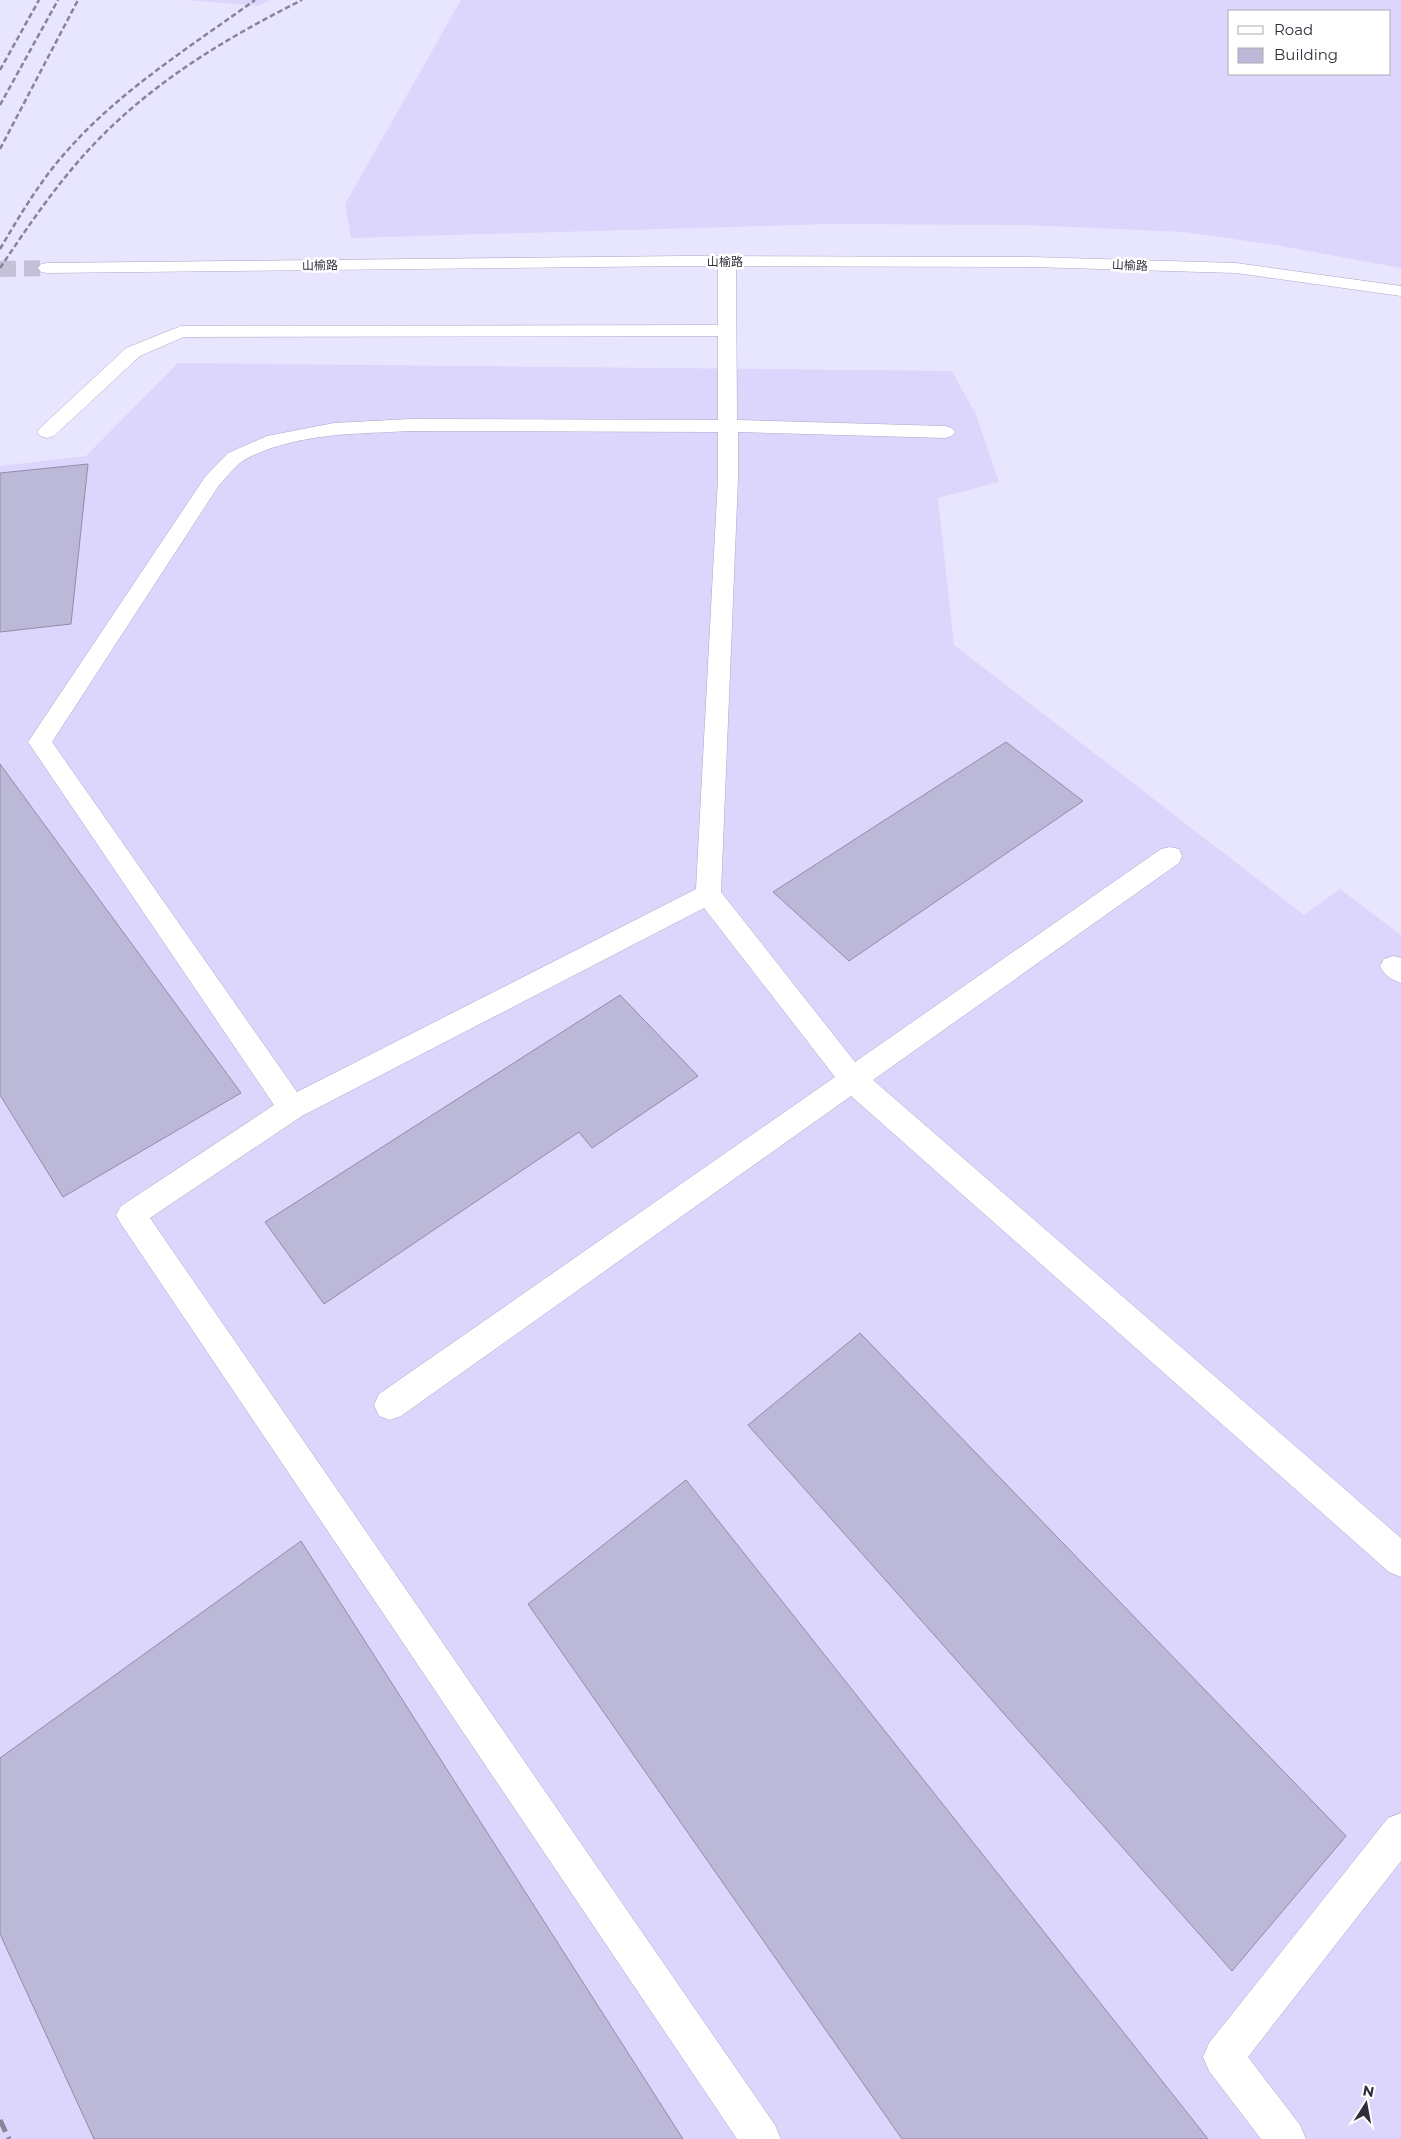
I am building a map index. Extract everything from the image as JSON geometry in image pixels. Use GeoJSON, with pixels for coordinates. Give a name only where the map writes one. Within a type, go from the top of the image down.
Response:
{"type":"FeatureCollection","features":[{"type":"Feature","properties":{"kind":"street","name":"山榆路"},"geometry":{"type":"LineString","coordinates":[[46,268],[726,261],[1032,262],[1236,268],[1401,291]]}},
{"type":"Feature","properties":{"kind":"street"},"geometry":{"type":"LineString","coordinates":[[726,261],[728,478],[708,894],[854,1081],[1401,1560]]}},
{"type":"Feature","properties":{"kind":"street"},"geometry":{"type":"LineString","coordinates":[[47,432],[133,352],[181,332],[727,330]]}},
{"type":"Feature","properties":{"kind":"street"},"geometry":{"type":"LineString","coordinates":[[292,1108],[40,742],[212,481],[235,457],[274,440],[334,429],[410,425],[728,426],[945,432]]}},
{"type":"Feature","properties":{"kind":"street"},"geometry":{"type":"LineString","coordinates":[[390,1406],[854,1081],[1170,856]]}},
{"type":"Feature","properties":{"kind":"street"},"geometry":{"type":"LineString","coordinates":[[708,894],[292,1108],[132,1215],[761,2139]]}},
{"type":"Feature","properties":{"kind":"street"},"geometry":{"type":"LineString","coordinates":[[1286,2139],[1223,2057],[1401,1831]]}},
{"type":"Feature","properties":{"kind":"shaded area"},"geometry":{"type":"Polygon","coordinates":[[[187,0],[270,0],[258,6],[187,0]]]}},
{"type":"Feature","properties":{"kind":"shaded area"},"geometry":{"type":"Polygon","coordinates":[[[461,0],[1401,0],[1401,268],[1276,245],[1184,232],[1026,225],[830,224],[351,238],[345,204],[461,0]]]}},
{"type":"Feature","properties":{"kind":"shaded area"},"geometry":{"type":"Polygon","coordinates":[[[178,363],[952,371],[976,415],[999,482],[938,498],[954,645],[1304,915],[1340,889],[1401,935],[1401,2139],[0,2139],[0,466],[86,456],[178,363]]]}},
{"type":"Feature","properties":{"kind":"building"},"geometry":{"type":"Polygon","coordinates":[[[88,464],[71,624],[0,632],[0,473],[88,464]]]}},
{"type":"Feature","properties":{"kind":"building"},"geometry":{"type":"Polygon","coordinates":[[[1006,742],[1083,801],[849,961],[773,892],[1006,742]]]}},
{"type":"Feature","properties":{"kind":"building"},"geometry":{"type":"Polygon","coordinates":[[[0,764],[241,1093],[63,1197],[0,1095],[0,764]]]}},
{"type":"Feature","properties":{"kind":"building"},"geometry":{"type":"Polygon","coordinates":[[[620,995],[698,1076],[592,1148],[579,1132],[324,1304],[265,1222],[620,995]]]}},
{"type":"Feature","properties":{"kind":"building"},"geometry":{"type":"Polygon","coordinates":[[[860,1333],[1346,1836],[1232,1971],[748,1425],[860,1333]]]}},
{"type":"Feature","properties":{"kind":"building"},"geometry":{"type":"Polygon","coordinates":[[[686,1480],[1208,2139],[902,2139],[528,1604],[686,1480]]]}},
{"type":"Feature","properties":{"kind":"building"},"geometry":{"type":"Polygon","coordinates":[[[301,1541],[683,2139],[94,2139],[0,1934],[0,1758],[301,1541]]]}},
{"type":"Feature","properties":{"kind":"tunnel"},"geometry":{"type":"LineString","coordinates":[[0,269],[47,268]]}},
{"type":"Feature","properties":{"kind":"railway"},"geometry":{"type":"LineString","coordinates":[[0,70],[39,0]]}},
{"type":"Feature","properties":{"kind":"railway"},"geometry":{"type":"LineString","coordinates":[[0,105],[58,0]]}},
{"type":"Feature","properties":{"kind":"railway"},"geometry":{"type":"LineString","coordinates":[[0,149],[78,0]]}},
{"type":"Feature","properties":{"kind":"railway"},"geometry":{"type":"LineString","coordinates":[[0,249],[39,186],[66,152],[87,130],[132,89],[255,0]]}},
{"type":"Feature","properties":{"kind":"railway"},"geometry":{"type":"LineString","coordinates":[[0,268],[68,173],[117,122],[166,81],[192,63],[218,46],[302,0]]}},
{"type":"Feature","properties":{"kind":"railway"},"geometry":{"type":"LineString","coordinates":[[0,2120],[9,2139]]}}]}
